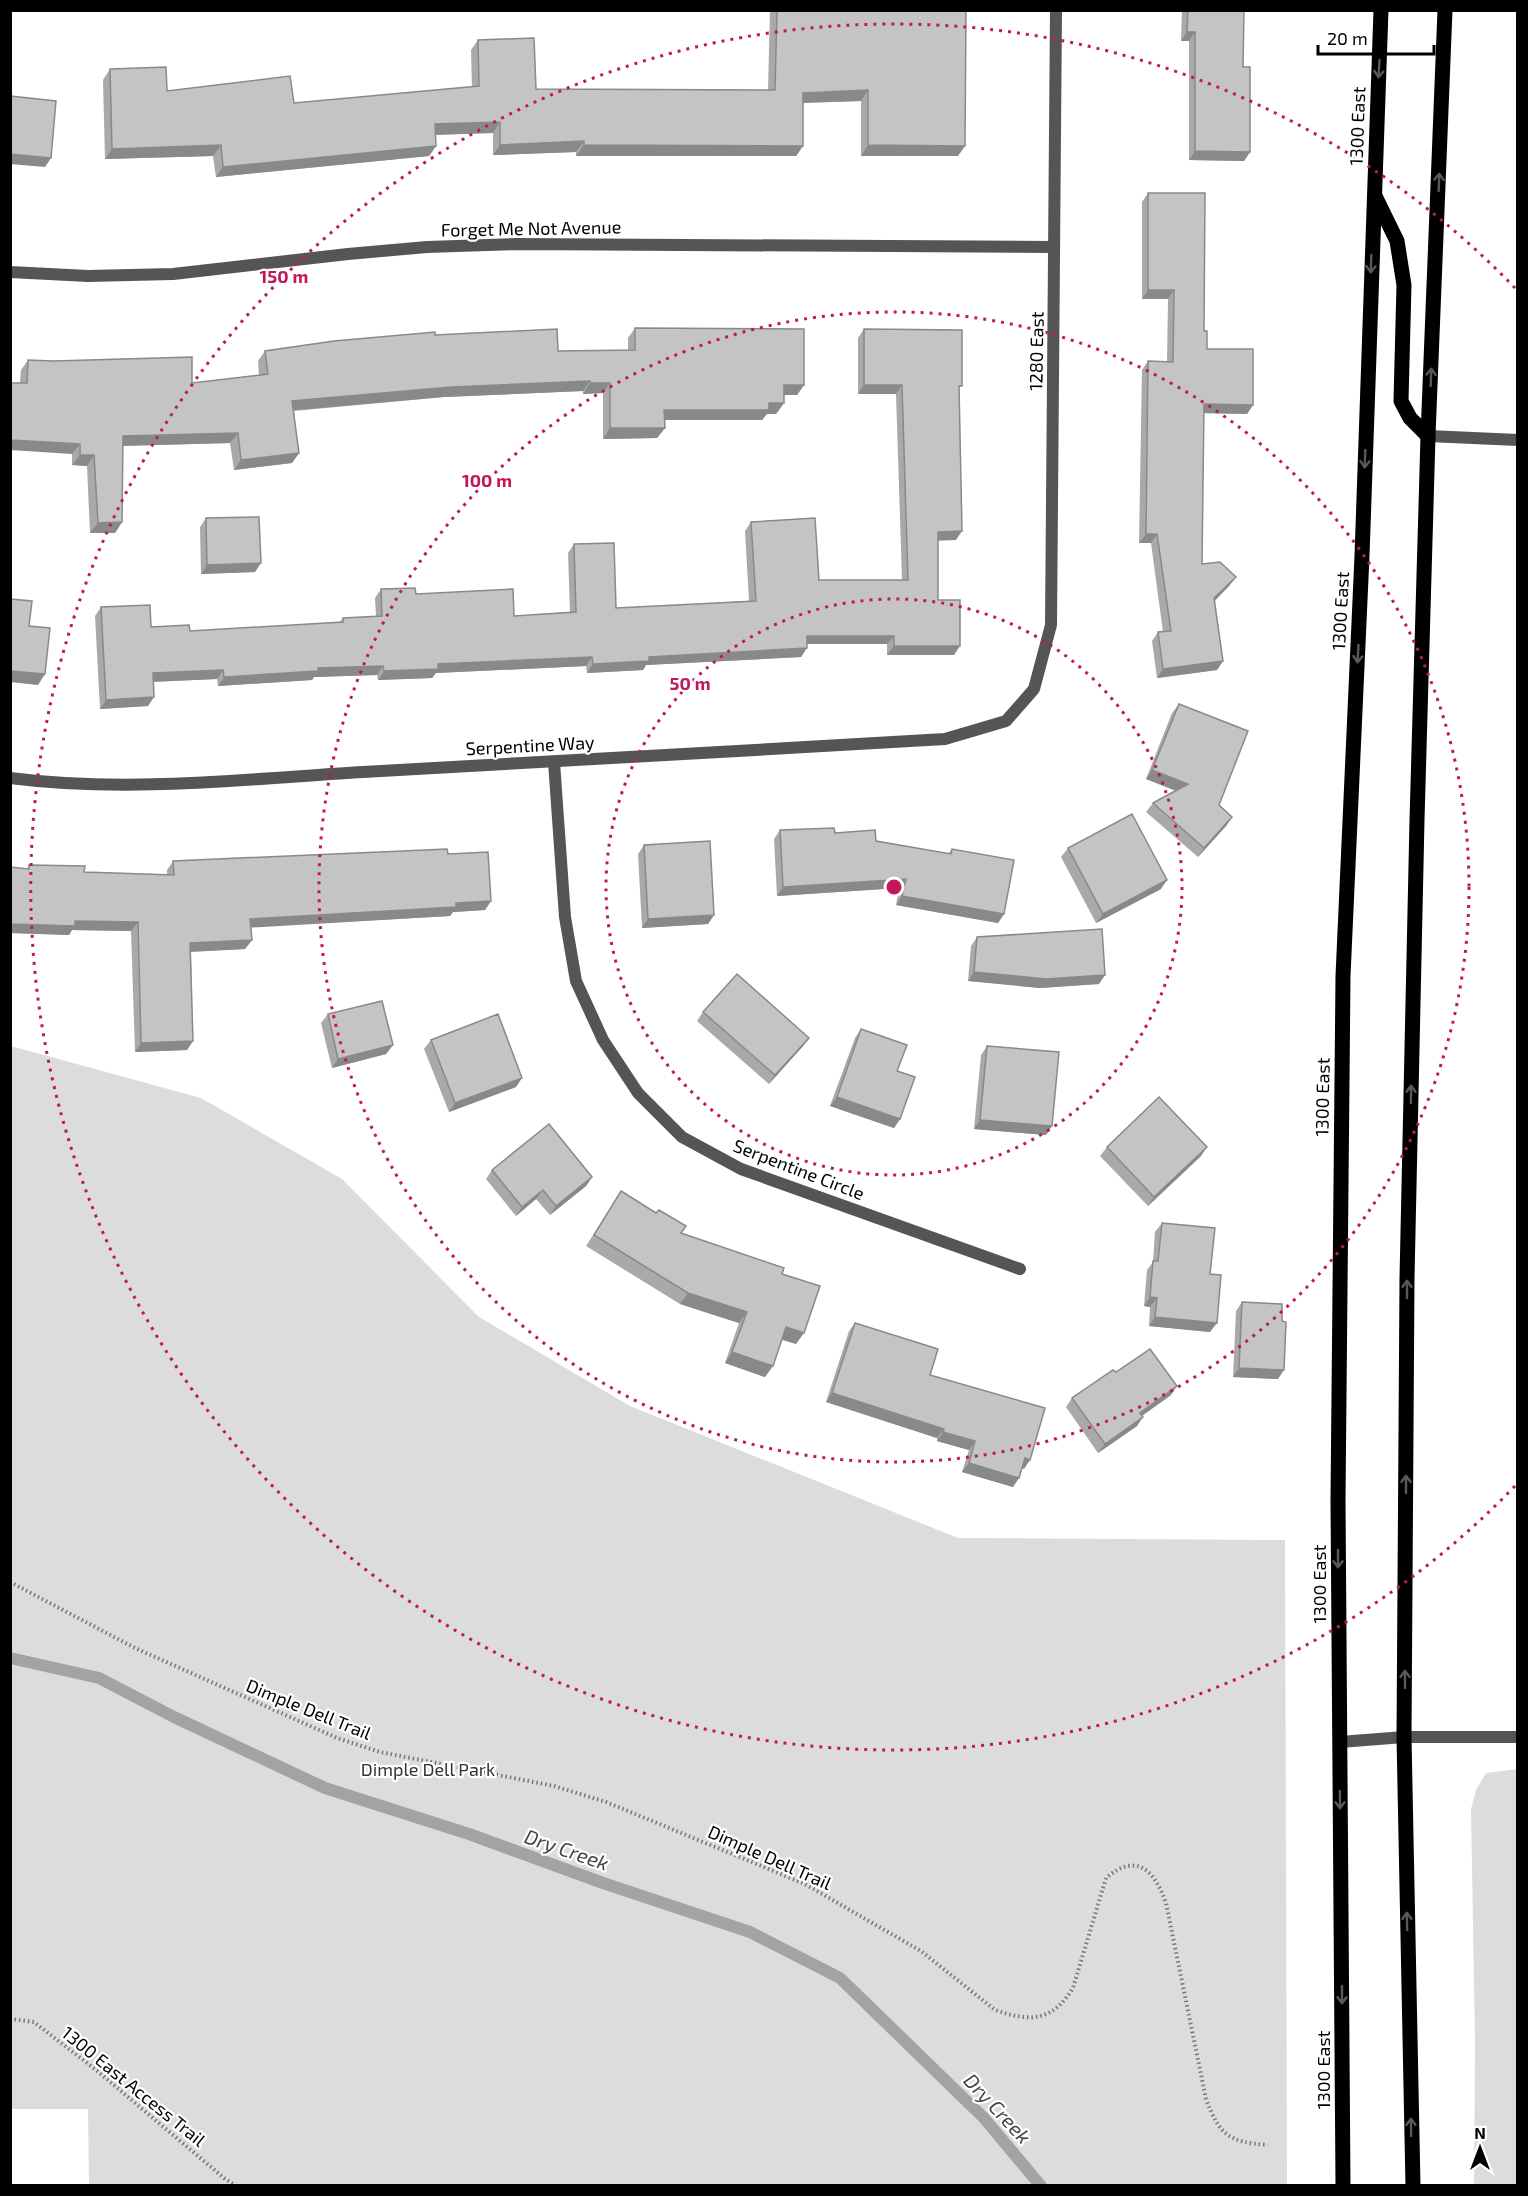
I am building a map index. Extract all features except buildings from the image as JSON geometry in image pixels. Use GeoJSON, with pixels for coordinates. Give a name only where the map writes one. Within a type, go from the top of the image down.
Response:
{"type":"FeatureCollection","features":[{"type":"Feature","properties":{"kind":"main road","name":"1300 East"},"geometry":{"type":"LineString","coordinates":[[1343,2186],[1338,1488],[1343,975],[1362,567],[1381,10]]}},
{"type":"Feature","properties":{"kind":"main road"},"geometry":{"type":"LineString","coordinates":[[1413,2186],[1407,1980],[1404,1737],[1407,1278],[1428,435],[1445,10]]}},
{"type":"Feature","properties":{"kind":"main road"},"geometry":{"type":"LineString","coordinates":[[1374,193],[1397,241],[1404,285],[1401,401],[1410,418],[1428,435]]}},
{"type":"Feature","properties":{"kind":"street","name":"1280 East"},"geometry":{"type":"LineString","coordinates":[[1034,688],[1051,625],[1056,10]]}},
{"type":"Feature","properties":{"kind":"street","name":"Forget Me Not Avenue"},"geometry":{"type":"LineString","coordinates":[[10,272],[88,276],[173,274],[427,247],[517,244],[1054,247]]}},
{"type":"Feature","properties":{"kind":"street"},"geometry":{"type":"LineString","coordinates":[[1428,435],[1518,440]]}},
{"type":"Feature","properties":{"kind":"street","name":"Serpentine Way"},"geometry":{"type":"LineString","coordinates":[[10,778],[33,781],[137,784],[945,739],[1006,720],[1034,688]]}},
{"type":"Feature","properties":{"kind":"street","name":"Serpentine Circle"},"geometry":{"type":"LineString","coordinates":[[554,762],[565,917],[576,981],[603,1040],[638,1093],[682,1137],[741,1169],[1020,1269]]}},
{"type":"Feature","properties":{"kind":"street"},"geometry":{"type":"LineString","coordinates":[[1340,1742],[1404,1737],[1518,1737]]}},
{"type":"Feature","properties":{"kind":"path","name":"Dimple Dell Trail"},"geometry":{"type":"LineString","coordinates":[[10,1582],[135,1648],[337,1738],[380,1752],[532,1782],[606,1802],[806,1884],[921,1951],[995,2010],[1010,2015],[1037,2018],[1066,2000],[1073,1988],[1106,1878],[1117,1869],[1129,1866],[1141,1867],[1153,1875],[1166,1904],[1206,2099],[1213,2118],[1221,2130],[1242,2143],[1268,2145]]}},
{"type":"Feature","properties":{"kind":"path","name":"1300 East Access Trail"},"geometry":{"type":"LineString","coordinates":[[10,2019],[34,2022],[96,2070],[236,2186]]}},
{"type":"Feature","properties":{"kind":"green space","name":"Dimple Dell Park"},"geometry":{"type":"Polygon","coordinates":[[[11,1046],[201,1098],[342,1179],[479,1317],[630,1406],[958,1538],[1285,1540],[1287,2185],[89,2185],[88,2109],[11,2109],[11,1046]]]}},
{"type":"Feature","properties":{"kind":"green space"},"geometry":{"type":"Polygon","coordinates":[[[1517,1769],[1517,2185],[1474,2185],[1475,2043],[1471,1809],[1476,1790],[1486,1773],[1517,1769]]]}},
{"type":"Feature","properties":{"kind":"waterway","name":"Dry Creek"},"geometry":{"type":"LineString","coordinates":[[10,1658],[99,1678],[174,1717],[325,1788],[469,1834],[603,1883],[750,1932],[840,1978],[984,2118],[1041,2186]]}}]}
